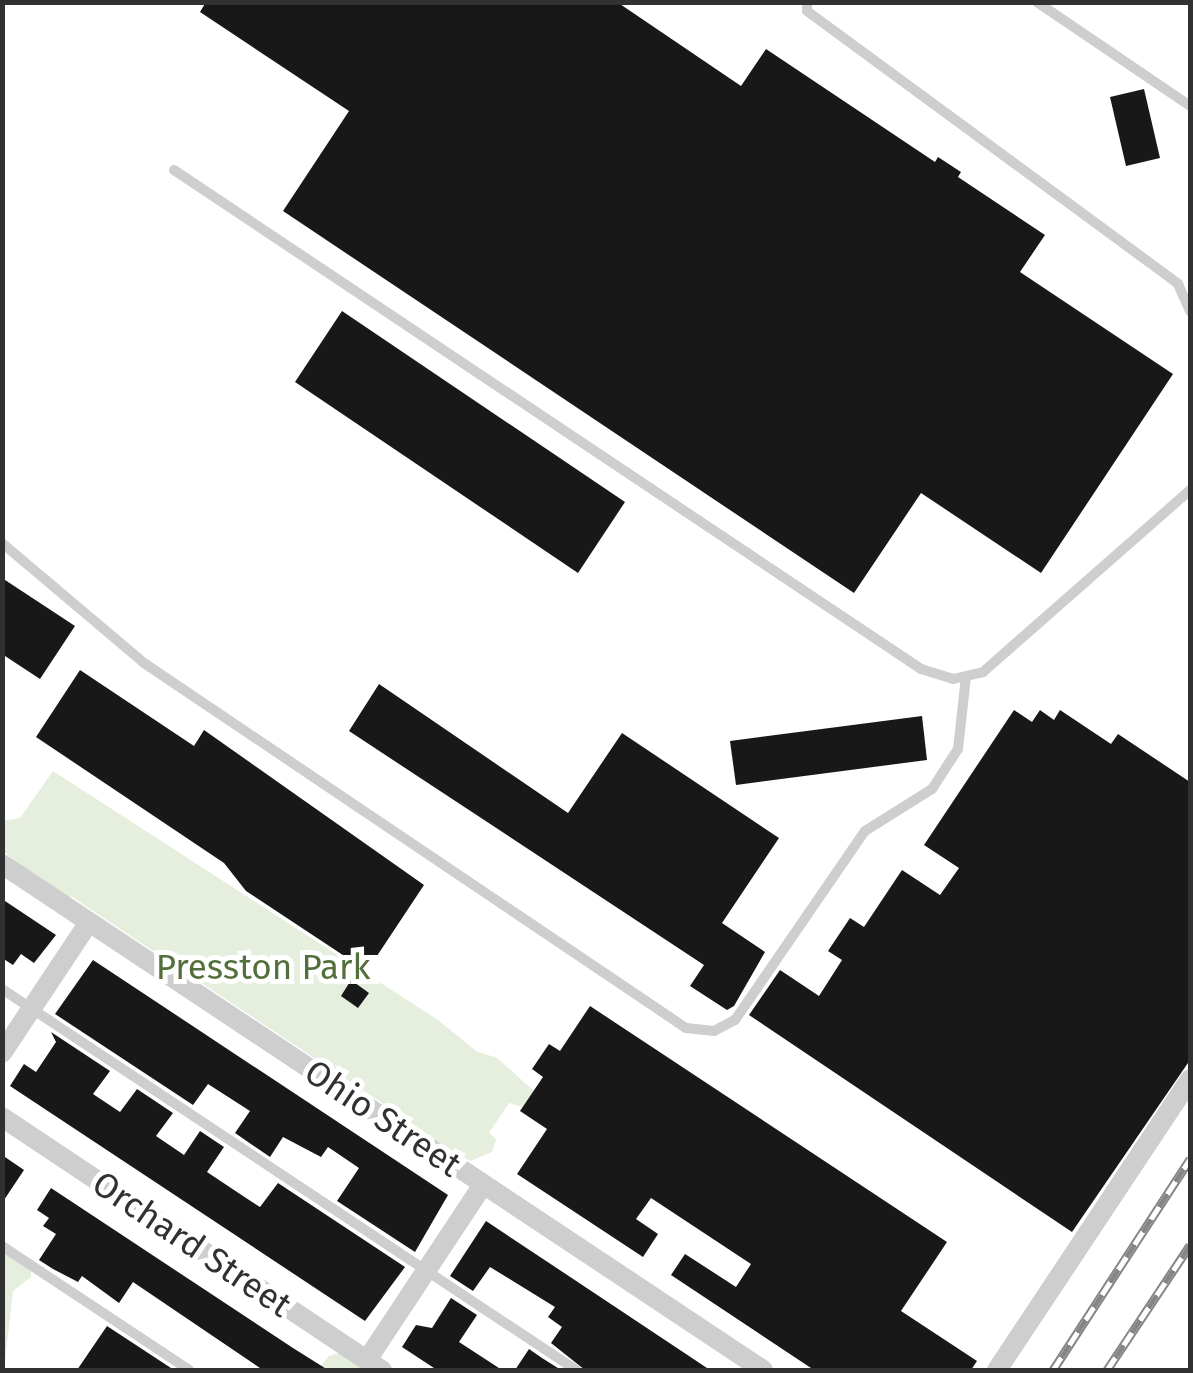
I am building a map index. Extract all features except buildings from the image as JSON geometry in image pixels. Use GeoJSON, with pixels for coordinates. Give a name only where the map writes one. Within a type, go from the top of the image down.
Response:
{"type":"FeatureCollection","features":[{"type":"Feature","properties":{"kind":"street","name":"Ohio Street"},"geometry":{"type":"LineString","coordinates":[[2,864],[763,1370]]}},
{"type":"Feature","properties":{"kind":"street"},"geometry":{"type":"LineString","coordinates":[[2,1052],[89,922]]}},
{"type":"Feature","properties":{"kind":"street"},"geometry":{"type":"LineString","coordinates":[[997,1370],[1190,1079]]}},
{"type":"Feature","properties":{"kind":"street","name":"Orchard Street"},"geometry":{"type":"LineString","coordinates":[[2,1117],[375,1365]]}},
{"type":"Feature","properties":{"kind":"street"},"geometry":{"type":"LineString","coordinates":[[375,1365],[426,1270],[483,1184]]}},
{"type":"Feature","properties":{"kind":"lane"},"geometry":{"type":"LineString","coordinates":[[807,2],[807,11],[1178,284],[1190,311]]}},
{"type":"Feature","properties":{"kind":"lane"},"geometry":{"type":"LineString","coordinates":[[1037,2],[1190,106]]}},
{"type":"Feature","properties":{"kind":"lane"},"geometry":{"type":"LineString","coordinates":[[174,170],[921,669],[966,676],[983,672],[1190,490]]}},
{"type":"Feature","properties":{"kind":"lane"},"geometry":{"type":"LineString","coordinates":[[2,543],[144,664],[686,1028],[714,1031],[735,1020],[865,831],[932,790],[958,748],[966,676]]}},
{"type":"Feature","properties":{"kind":"lane"},"geometry":{"type":"LineString","coordinates":[[2,990],[576,1370]]}},
{"type":"Feature","properties":{"kind":"lane"},"geometry":{"type":"LineString","coordinates":[[2,1246],[189,1370]]}},
{"type":"Feature","properties":{"kind":"green space","name":"Presston Park"},"geometry":{"type":"Polygon","coordinates":[[[53,771],[438,1020],[476,1051],[497,1058],[534,1091],[523,1107],[509,1103],[489,1133],[496,1139],[492,1152],[470,1161],[460,1154],[447,1159],[394,1111],[72,897],[62,898],[3,851],[2,821],[20,818],[53,771]]]}},
{"type":"Feature","properties":{"kind":"green space"},"geometry":{"type":"Polygon","coordinates":[[[2,1246],[31,1266],[31,1277],[13,1291],[4,1370],[2,1246]]]}},
{"type":"Feature","properties":{"kind":"green space"},"geometry":{"type":"Polygon","coordinates":[[[349,1350],[371,1370],[317,1370],[329,1356],[349,1350]]]}},
{"type":"Feature","properties":{"kind":"railway"},"geometry":{"type":"LineString","coordinates":[[1053,1370],[1190,1159]]}},
{"type":"Feature","properties":{"kind":"railway"},"geometry":{"type":"LineString","coordinates":[[1107,1370],[1190,1245]]}}]}
